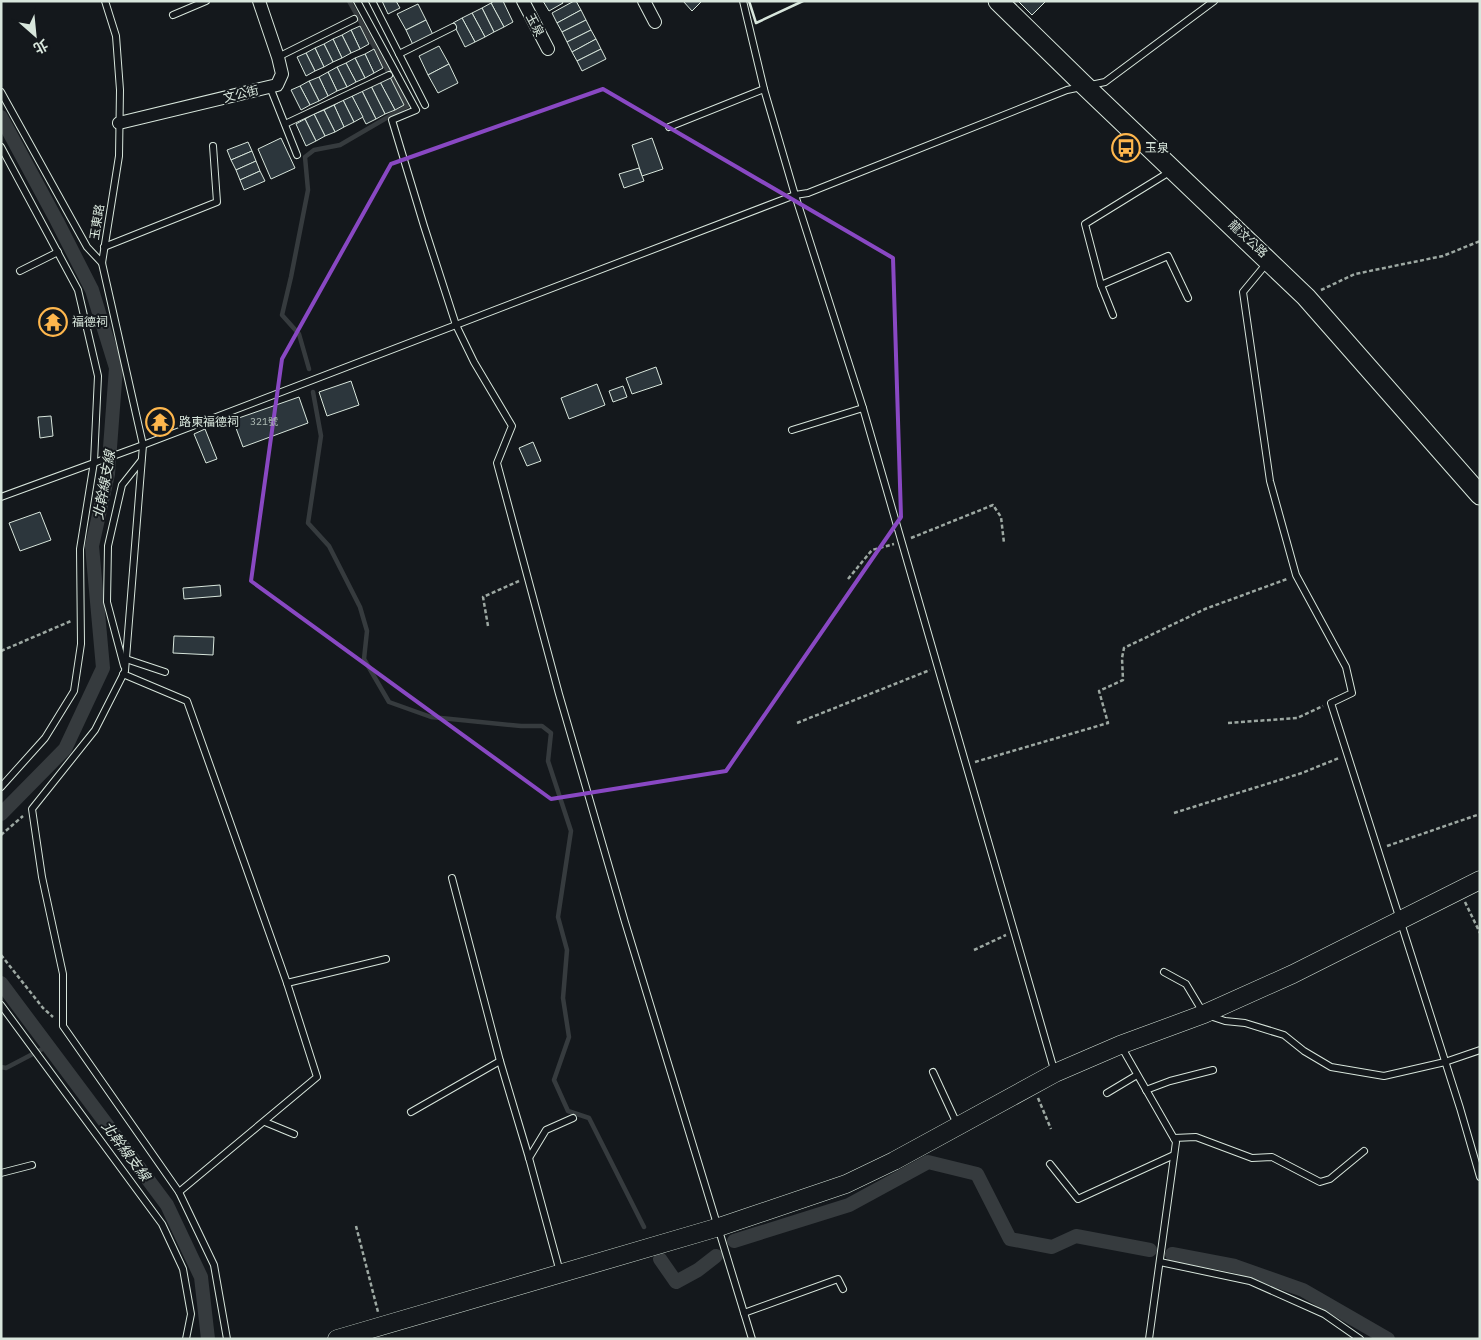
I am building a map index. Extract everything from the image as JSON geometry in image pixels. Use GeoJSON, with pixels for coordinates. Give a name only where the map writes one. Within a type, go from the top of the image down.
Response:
{"type":"FeatureCollection","features":[{"type":"Feature","properties":{"kind":"main road","name":"龍汶公路"},"geometry":{"type":"LineString","coordinates":[[998,1],[1306,297],[1480,495]]}},
{"type":"Feature","properties":{"kind":"main road"},"geometry":{"type":"LineString","coordinates":[[337,1339],[383,1330],[718,1227],[846,1184],[894,1161],[1055,1073],[1120,1045],[1204,1014],[1293,974],[1480,880]]}},
{"type":"Feature","properties":{"kind":"street","name":"文公街"},"geometry":{"type":"LineString","coordinates":[[119,123],[277,85],[282,74],[259,1]]}},
{"type":"Feature","properties":{"kind":"street","name":"玉泉"},"geometry":{"type":"LineString","coordinates":[[523,1],[548,49]]}},
{"type":"Feature","properties":{"kind":"street"},"geometry":{"type":"LineString","coordinates":[[644,1],[655,22]]}},
{"type":"Feature","properties":{"kind":"lane","name":"玉東路"},"geometry":{"type":"LineString","coordinates":[[105,1],[116,36],[120,90],[119,156],[102,263],[143,445]]}},
{"type":"Feature","properties":{"kind":"lane"},"geometry":{"type":"LineString","coordinates":[[173,15],[206,1]]}},
{"type":"Feature","properties":{"kind":"lane"},"geometry":{"type":"LineString","coordinates":[[357,1],[416,110],[392,120],[424,226],[456,325],[474,362],[512,426],[497,463],[559,694],[625,922],[752,1339]]}},
{"type":"Feature","properties":{"kind":"lane"},"geometry":{"type":"LineString","coordinates":[[372,1],[425,105]]}},
{"type":"Feature","properties":{"kind":"lane"},"geometry":{"type":"LineString","coordinates":[[743,1],[764,89],[795,195],[863,408],[1055,1073]]}},
{"type":"Feature","properties":{"kind":"lane"},"geometry":{"type":"LineString","coordinates":[[1,497],[130,448],[143,445],[795,195],[808,193],[1067,90],[1105,82],[1214,1]]}},
{"type":"Feature","properties":{"kind":"lane"},"geometry":{"type":"LineString","coordinates":[[278,57],[354,19]]}},
{"type":"Feature","properties":{"kind":"lane"},"geometry":{"type":"LineString","coordinates":[[399,54],[453,27]]}},
{"type":"Feature","properties":{"kind":"lane"},"geometry":{"type":"LineString","coordinates":[[285,124],[389,75]]}},
{"type":"Feature","properties":{"kind":"lane"},"geometry":{"type":"LineString","coordinates":[[270,87],[297,155]]}},
{"type":"Feature","properties":{"kind":"lane"},"geometry":{"type":"LineString","coordinates":[[669,127],[764,89]]}},
{"type":"Feature","properties":{"kind":"lane"},"geometry":{"type":"LineString","coordinates":[[1,92],[87,247],[102,263]]}},
{"type":"Feature","properties":{"kind":"lane"},"geometry":{"type":"LineString","coordinates":[[104,247],[217,202],[213,146]]}},
{"type":"Feature","properties":{"kind":"lane"},"geometry":{"type":"LineString","coordinates":[[1,147],[78,290],[98,376],[94,462],[80,548],[81,644],[74,692],[45,738],[1,787]]}},
{"type":"Feature","properties":{"kind":"lane"},"geometry":{"type":"LineString","coordinates":[[1113,315],[1101,285],[1085,224],[1174,170]]}},
{"type":"Feature","properties":{"kind":"lane"},"geometry":{"type":"LineString","coordinates":[[20,271],[58,252]]}},
{"type":"Feature","properties":{"kind":"lane"},"geometry":{"type":"LineString","coordinates":[[1101,285],[1168,256],[1188,298]]}},
{"type":"Feature","properties":{"kind":"lane"},"geometry":{"type":"LineString","coordinates":[[1269,260],[1243,292],[1270,481],[1296,576],[1346,667],[1352,693],[1331,703],[1480,1177]]}},
{"type":"Feature","properties":{"kind":"lane"},"geometry":{"type":"LineString","coordinates":[[792,430],[863,408]]}},
{"type":"Feature","properties":{"kind":"lane"},"geometry":{"type":"LineString","coordinates":[[143,445],[124,672],[95,730],[32,809],[42,877],[63,974],[63,1026],[179,1192],[214,1265],[227,1339]]}},
{"type":"Feature","properties":{"kind":"lane"},"geometry":{"type":"LineString","coordinates":[[124,672],[107,602],[108,546],[122,485],[141,460]]}},
{"type":"Feature","properties":{"kind":"lane"},"geometry":{"type":"LineString","coordinates":[[126,659],[165,672]]}},
{"type":"Feature","properties":{"kind":"lane"},"geometry":{"type":"LineString","coordinates":[[124,672],[187,702],[287,983],[317,1077],[179,1192]]}},
{"type":"Feature","properties":{"kind":"lane"},"geometry":{"type":"LineString","coordinates":[[452,878],[500,1061],[529,1158],[560,1275]]}},
{"type":"Feature","properties":{"kind":"lane"},"geometry":{"type":"LineString","coordinates":[[287,983],[386,959]]}},
{"type":"Feature","properties":{"kind":"lane"},"geometry":{"type":"LineString","coordinates":[[1164,972],[1186,984],[1204,1014],[1284,1035],[1304,1051],[1331,1067],[1384,1076],[1445,1062],[1480,1050]]}},
{"type":"Feature","properties":{"kind":"lane"},"geometry":{"type":"LineString","coordinates":[[1,1005],[162,1224],[183,1269],[191,1314],[186,1339]]}},
{"type":"Feature","properties":{"kind":"lane"},"geometry":{"type":"LineString","coordinates":[[1120,1045],[1176,1142],[1150,1339]]}},
{"type":"Feature","properties":{"kind":"lane"},"geometry":{"type":"LineString","coordinates":[[411,1112],[500,1061]]}},
{"type":"Feature","properties":{"kind":"lane"},"geometry":{"type":"LineString","coordinates":[[1146,1090],[1170,1081],[1213,1070]]}},
{"type":"Feature","properties":{"kind":"lane"},"geometry":{"type":"LineString","coordinates":[[934,1072],[958,1126]]}},
{"type":"Feature","properties":{"kind":"lane"},"geometry":{"type":"LineString","coordinates":[[1107,1092],[1137,1075]]}},
{"type":"Feature","properties":{"kind":"lane"},"geometry":{"type":"LineString","coordinates":[[529,1158],[546,1130],[573,1118]]}},
{"type":"Feature","properties":{"kind":"lane"},"geometry":{"type":"LineString","coordinates":[[265,1122],[294,1134]]}},
{"type":"Feature","properties":{"kind":"lane"},"geometry":{"type":"LineString","coordinates":[[1174,1138],[1196,1137],[1252,1158],[1272,1157],[1320,1182],[1330,1178],[1364,1151]]}},
{"type":"Feature","properties":{"kind":"lane"},"geometry":{"type":"LineString","coordinates":[[1050,1164],[1078,1199],[1174,1155]]}},
{"type":"Feature","properties":{"kind":"lane"},"geometry":{"type":"LineString","coordinates":[[1,1173],[32,1165]]}},
{"type":"Feature","properties":{"kind":"lane"},"geometry":{"type":"LineString","coordinates":[[1160,1262],[1250,1281],[1324,1314],[1360,1339]]}},
{"type":"Feature","properties":{"kind":"lane"},"geometry":{"type":"LineString","coordinates":[[744,1313],[838,1278],[843,1289]]}},
{"type":"Feature","properties":{"kind":"path"},"geometry":{"type":"LineString","coordinates":[[1306,297],[1355,274],[1443,256],[1480,241]]}},
{"type":"Feature","properties":{"kind":"path"},"geometry":{"type":"LineString","coordinates":[[848,579],[872,550],[902,541],[993,506],[1001,517],[1004,543]]}},
{"type":"Feature","properties":{"kind":"path"},"geometry":{"type":"LineString","coordinates":[[966,765],[1108,723],[1099,691],[1123,680],[1122,658],[1124,648],[1204,609],[1296,576]]}},
{"type":"Feature","properties":{"kind":"path"},"geometry":{"type":"LineString","coordinates":[[488,626],[483,597],[527,577]]}},
{"type":"Feature","properties":{"kind":"path"},"geometry":{"type":"LineString","coordinates":[[1,651],[81,617]]}},
{"type":"Feature","properties":{"kind":"path"},"geometry":{"type":"LineString","coordinates":[[797,723],[938,667]]}},
{"type":"Feature","properties":{"kind":"path"},"geometry":{"type":"LineString","coordinates":[[1228,723],[1296,718],[1331,703]]}},
{"type":"Feature","properties":{"kind":"path"},"geometry":{"type":"LineString","coordinates":[[1174,813],[1302,773],[1347,755]]}},
{"type":"Feature","properties":{"kind":"path"},"geometry":{"type":"LineString","coordinates":[[1,835],[32,809]]}},
{"type":"Feature","properties":{"kind":"path"},"geometry":{"type":"LineString","coordinates":[[1376,850],[1480,814]]}},
{"type":"Feature","properties":{"kind":"path"},"geometry":{"type":"LineString","coordinates":[[1459,890],[1480,933]]}},
{"type":"Feature","properties":{"kind":"path"},"geometry":{"type":"LineString","coordinates":[[974,950],[1014,931]]}},
{"type":"Feature","properties":{"kind":"path"},"geometry":{"type":"LineString","coordinates":[[1,955],[43,1008],[63,1026]]}},
{"type":"Feature","properties":{"kind":"path"},"geometry":{"type":"LineString","coordinates":[[1033,1084],[1051,1129]]}},
{"type":"Feature","properties":{"kind":"path"},"geometry":{"type":"LineString","coordinates":[[356,1226],[383,1330]]}},
{"type":"Feature","properties":{"kind":"highlighted area"},"geometry":{"type":"Polygon","coordinates":[[[603,89],[893,258],[901,517],[726,771],[551,799],[251,581],[282,359],[391,164],[603,89]]]}},
{"type":"Feature","properties":{"kind":"building"},"geometry":{"type":"Polygon","coordinates":[[[382,1],[396,1],[400,8],[388,14],[382,1]]]}},
{"type":"Feature","properties":{"kind":"building"},"geometry":{"type":"Polygon","coordinates":[[[503,1],[513,22],[504,27],[491,3],[503,1]]]}},
{"type":"Feature","properties":{"kind":"building"},"geometry":{"type":"Polygon","coordinates":[[[543,1],[562,1],[563,3],[549,11],[543,1]]]}},
{"type":"Feature","properties":{"kind":"building"},"geometry":{"type":"Polygon","coordinates":[[[576,1],[581,10],[557,23],[552,13],[576,1]]]}},
{"type":"Feature","properties":{"kind":"building"},"geometry":{"type":"Polygon","coordinates":[[[683,1],[702,1],[692,11],[683,1]]]}},
{"type":"Feature","properties":{"kind":"building"},"geometry":{"type":"Polygon","coordinates":[[[1018,1],[1046,1],[1032,15],[1018,1]]]}},
{"type":"Feature","properties":{"kind":"building"},"geometry":{"type":"Polygon","coordinates":[[[491,3],[504,27],[494,32],[482,8],[491,3]]]}},
{"type":"Feature","properties":{"kind":"building"},"geometry":{"type":"Polygon","coordinates":[[[418,4],[426,20],[406,30],[397,14],[418,4]]]}},
{"type":"Feature","properties":{"kind":"building"},"geometry":{"type":"Polygon","coordinates":[[[482,8],[494,32],[485,37],[472,13],[482,8]]]}},
{"type":"Feature","properties":{"kind":"building"},"geometry":{"type":"Polygon","coordinates":[[[581,10],[586,20],[562,32],[557,23],[581,10]]]}},
{"type":"Feature","properties":{"kind":"building"},"geometry":{"type":"Polygon","coordinates":[[[472,13],[485,37],[475,42],[462,18],[472,13]]]}},
{"type":"Feature","properties":{"kind":"building"},"geometry":{"type":"Polygon","coordinates":[[[462,18],[475,42],[465,47],[453,23],[462,18]]]}},
{"type":"Feature","properties":{"kind":"building"},"geometry":{"type":"Polygon","coordinates":[[[426,20],[434,37],[414,47],[406,30],[426,20]]]}},
{"type":"Feature","properties":{"kind":"building"},"geometry":{"type":"Polygon","coordinates":[[[586,20],[591,30],[567,42],[562,32],[586,20]]]}},
{"type":"Feature","properties":{"kind":"building"},"geometry":{"type":"Polygon","coordinates":[[[360,26],[369,44],[360,49],[351,30],[360,26]]]}},
{"type":"Feature","properties":{"kind":"building"},"geometry":{"type":"Polygon","coordinates":[[[351,30],[360,49],[351,53],[342,35],[351,30]]]}},
{"type":"Feature","properties":{"kind":"building"},"geometry":{"type":"Polygon","coordinates":[[[591,30],[596,39],[572,52],[567,42],[591,30]]]}},
{"type":"Feature","properties":{"kind":"building"},"geometry":{"type":"Polygon","coordinates":[[[342,35],[351,53],[342,58],[333,39],[342,35]]]}},
{"type":"Feature","properties":{"kind":"building"},"geometry":{"type":"Polygon","coordinates":[[[333,39],[342,58],[333,62],[324,44],[333,39]]]}},
{"type":"Feature","properties":{"kind":"building"},"geometry":{"type":"Polygon","coordinates":[[[596,39],[601,49],[577,61],[572,52],[596,39]]]}},
{"type":"Feature","properties":{"kind":"building"},"geometry":{"type":"Polygon","coordinates":[[[324,44],[333,62],[324,67],[315,48],[324,44]]]}},
{"type":"Feature","properties":{"kind":"building"},"geometry":{"type":"Polygon","coordinates":[[[439,46],[449,64],[428,75],[419,56],[439,46]]]}},
{"type":"Feature","properties":{"kind":"building"},"geometry":{"type":"Polygon","coordinates":[[[315,48],[324,67],[315,71],[306,53],[315,48]]]}},
{"type":"Feature","properties":{"kind":"building"},"geometry":{"type":"Polygon","coordinates":[[[374,49],[383,68],[374,73],[365,54],[374,49]]]}},
{"type":"Feature","properties":{"kind":"building"},"geometry":{"type":"Polygon","coordinates":[[[601,49],[606,59],[582,71],[577,61],[601,49]]]}},
{"type":"Feature","properties":{"kind":"building"},"geometry":{"type":"Polygon","coordinates":[[[306,53],[315,71],[306,76],[297,57],[306,53]]]}},
{"type":"Feature","properties":{"kind":"building"},"geometry":{"type":"Polygon","coordinates":[[[365,54],[374,73],[365,78],[355,58],[365,54]]]}},
{"type":"Feature","properties":{"kind":"building"},"geometry":{"type":"Polygon","coordinates":[[[355,58],[365,78],[356,82],[346,63],[355,58]]]}},
{"type":"Feature","properties":{"kind":"building"},"geometry":{"type":"Polygon","coordinates":[[[346,63],[356,82],[347,87],[337,67],[346,63]]]}},
{"type":"Feature","properties":{"kind":"building"},"geometry":{"type":"Polygon","coordinates":[[[449,64],[458,83],[438,93],[428,75],[449,64]]]}},
{"type":"Feature","properties":{"kind":"building"},"geometry":{"type":"Polygon","coordinates":[[[337,67],[347,87],[337,91],[328,72],[337,67]]]}},
{"type":"Feature","properties":{"kind":"building"},"geometry":{"type":"Polygon","coordinates":[[[328,72],[337,91],[328,96],[319,77],[328,72]]]}},
{"type":"Feature","properties":{"kind":"building"},"geometry":{"type":"Polygon","coordinates":[[[319,77],[328,96],[319,101],[309,81],[319,77]]]}},
{"type":"Feature","properties":{"kind":"building"},"geometry":{"type":"Polygon","coordinates":[[[390,77],[404,105],[395,110],[380,82],[390,77]]]}},
{"type":"Feature","properties":{"kind":"building"},"geometry":{"type":"Polygon","coordinates":[[[309,81],[319,101],[310,105],[300,86],[309,81]]]}},
{"type":"Feature","properties":{"kind":"building"},"geometry":{"type":"Polygon","coordinates":[[[380,82],[395,110],[385,114],[371,86],[380,82]]]}},
{"type":"Feature","properties":{"kind":"building"},"geometry":{"type":"Polygon","coordinates":[[[300,86],[310,105],[301,110],[291,90],[300,86]]]}},
{"type":"Feature","properties":{"kind":"building"},"geometry":{"type":"Polygon","coordinates":[[[371,86],[385,114],[376,119],[362,91],[371,86]]]}},
{"type":"Feature","properties":{"kind":"building"},"geometry":{"type":"Polygon","coordinates":[[[362,91],[376,119],[366,124],[352,96],[362,91]]]}},
{"type":"Feature","properties":{"kind":"building"},"geometry":{"type":"Polygon","coordinates":[[[352,96],[363,117],[354,122],[343,100],[352,96]]]}},
{"type":"Feature","properties":{"kind":"building"},"geometry":{"type":"Polygon","coordinates":[[[343,100],[354,122],[344,127],[334,105],[343,100]]]}},
{"type":"Feature","properties":{"kind":"building"},"geometry":{"type":"Polygon","coordinates":[[[334,105],[344,127],[335,132],[324,110],[334,105]]]}},
{"type":"Feature","properties":{"kind":"building"},"geometry":{"type":"Polygon","coordinates":[[[324,110],[335,132],[325,136],[314,114],[324,110]]]}},
{"type":"Feature","properties":{"kind":"building"},"geometry":{"type":"Polygon","coordinates":[[[314,114],[325,136],[316,141],[305,119],[314,114]]]}},
{"type":"Feature","properties":{"kind":"building"},"geometry":{"type":"Polygon","coordinates":[[[305,119],[316,141],[306,146],[296,124],[305,119]]]}},
{"type":"Feature","properties":{"kind":"building"},"geometry":{"type":"Polygon","coordinates":[[[281,138],[295,168],[271,179],[258,149],[281,138]]]}},
{"type":"Feature","properties":{"kind":"building"},"geometry":{"type":"Polygon","coordinates":[[[652,138],[663,169],[642,176],[632,145],[652,138]]]}},
{"type":"Feature","properties":{"kind":"building"},"geometry":{"type":"Polygon","coordinates":[[[248,142],[252,151],[231,160],[227,150],[248,142]]]}},
{"type":"Feature","properties":{"kind":"building"},"geometry":{"type":"Polygon","coordinates":[[[252,151],[256,161],[236,170],[231,160],[252,151]]]}},
{"type":"Feature","properties":{"kind":"building"},"geometry":{"type":"Polygon","coordinates":[[[256,161],[260,171],[240,180],[236,170],[256,161]]]}},
{"type":"Feature","properties":{"kind":"building"},"geometry":{"type":"Polygon","coordinates":[[[639,168],[644,181],[624,188],[619,174],[639,168]]]}},
{"type":"Feature","properties":{"kind":"building"},"geometry":{"type":"Polygon","coordinates":[[[260,171],[265,181],[244,190],[240,180],[260,171]]]}},
{"type":"Feature","properties":{"kind":"building"},"geometry":{"type":"Polygon","coordinates":[[[656,367],[662,384],[632,394],[626,378],[656,367]]]}},
{"type":"Feature","properties":{"kind":"building"},"geometry":{"type":"Polygon","coordinates":[[[351,381],[359,405],[327,416],[319,392],[351,381]]]}},
{"type":"Feature","properties":{"kind":"building"},"geometry":{"type":"Polygon","coordinates":[[[597,384],[605,405],[569,419],[561,398],[597,384]]]}},
{"type":"Feature","properties":{"kind":"building"},"geometry":{"type":"Polygon","coordinates":[[[623,386],[627,397],[613,402],[609,391],[623,386]]]}},
{"type":"Feature","properties":{"kind":"building"},"geometry":{"type":"Polygon","coordinates":[[[299,397],[308,423],[243,447],[233,420],[299,397]]]}},
{"type":"Feature","properties":{"kind":"building"},"geometry":{"type":"Polygon","coordinates":[[[51,416],[53,436],[40,438],[38,417],[51,416]]]}},
{"type":"Feature","properties":{"kind":"building"},"geometry":{"type":"Polygon","coordinates":[[[205,429],[217,459],[206,463],[194,434],[205,429]]]}},
{"type":"Feature","properties":{"kind":"building"},"geometry":{"type":"Polygon","coordinates":[[[533,442],[541,461],[527,466],[519,448],[533,442]]]}},
{"type":"Feature","properties":{"kind":"building"},"geometry":{"type":"Polygon","coordinates":[[[40,512],[51,540],[20,551],[9,523],[40,512]]]}},
{"type":"Feature","properties":{"kind":"building"},"geometry":{"type":"Polygon","coordinates":[[[220,585],[221,596],[184,599],[183,588],[220,585]]]}},
{"type":"Feature","properties":{"kind":"building"},"geometry":{"type":"Polygon","coordinates":[[[174,636],[214,637],[213,655],[173,653],[174,636]]]}},
{"type":"Feature","properties":{"kind":"waterway"},"geometry":{"type":"LineString","coordinates":[[309,369],[299,334],[282,315],[308,190],[305,157],[314,150],[340,145],[407,106],[349,1]]}},
{"type":"Feature","properties":{"kind":"waterway","name":"北幹線支線"},"geometry":{"type":"LineString","coordinates":[[1,117],[92,290],[116,368],[108,474],[92,546],[103,668],[65,749],[1,814]]}},
{"type":"Feature","properties":{"kind":"waterway"},"geometry":{"type":"LineString","coordinates":[[313,392],[321,436],[308,523],[329,546],[360,607],[367,631],[364,659],[389,702],[431,717],[521,726],[542,726],[551,733],[548,761],[571,831],[558,917],[567,950],[563,998],[569,1037],[554,1080],[568,1111],[589,1118],[644,1227]]}},
{"type":"Feature","properties":{"kind":"waterway","name":"北幹線支線"},"geometry":{"type":"LineString","coordinates":[[1,983],[167,1205],[201,1277],[208,1339]]}},
{"type":"Feature","properties":{"kind":"waterway"},"geometry":{"type":"LineString","coordinates":[[1,1067],[6,1068],[48,1046]]}},
{"type":"Feature","properties":{"kind":"waterway"},"geometry":{"type":"LineString","coordinates":[[734,1241],[849,1205],[928,1162],[977,1174],[1010,1239],[1052,1247],[1076,1236],[1150,1250]]}},
{"type":"Feature","properties":{"kind":"waterway"},"geometry":{"type":"LineString","coordinates":[[1172,1254],[1235,1266],[1303,1290],[1388,1339]]}},
{"type":"Feature","properties":{"kind":"waterway"},"geometry":{"type":"LineString","coordinates":[[660,1259],[676,1282],[698,1270],[716,1256]]}},
{"type":"Feature","properties":{"kind":"wall"},"geometry":{"type":"LineString","coordinates":[[749,1],[756,23],[803,1]]}},
{"type":"Feature","properties":{"kind":"place","name":"玉泉"},"geometry":{"type":"Point","coordinates":[1126,148]}},
{"type":"Feature","properties":{"kind":"place","name":"福德祠"},"geometry":{"type":"Point","coordinates":[53,322]}},
{"type":"Feature","properties":{"kind":"place","name":"路東福德祠"},"geometry":{"type":"Point","coordinates":[160,422]}}]}
